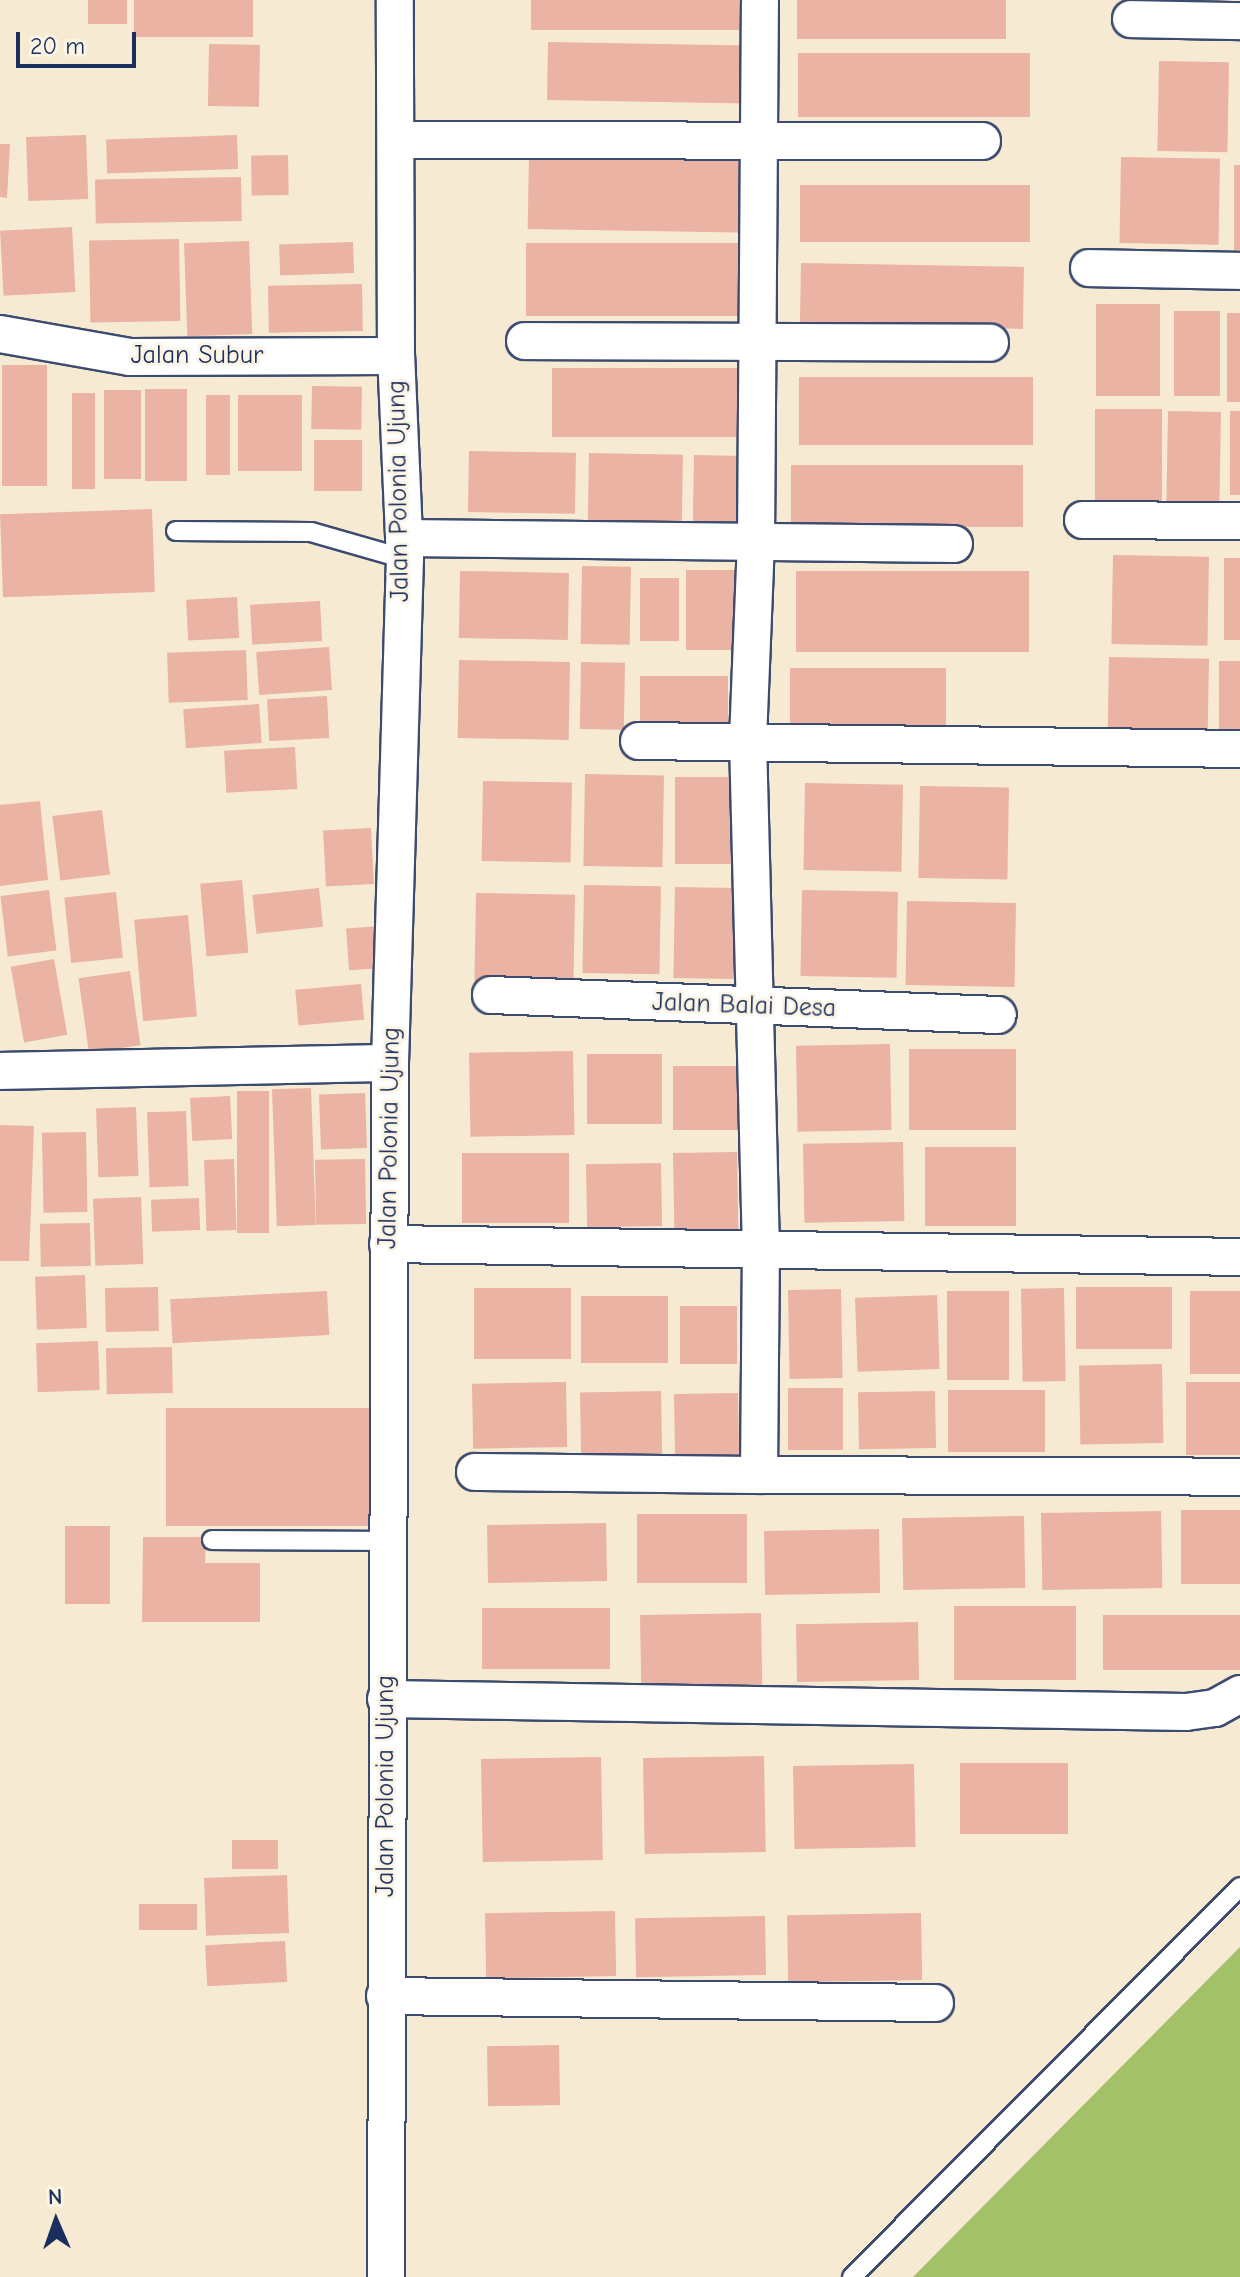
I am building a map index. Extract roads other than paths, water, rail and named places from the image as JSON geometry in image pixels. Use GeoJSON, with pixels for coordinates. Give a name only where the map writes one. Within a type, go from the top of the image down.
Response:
{"type":"FeatureCollection","features":[{"type":"Feature","properties":{"kind":"street","name":"Jalan Polonia Ujung"},"geometry":{"type":"LineString","coordinates":[[386,2277],[388,1244],[404,548],[396,356],[395,0]]}},
{"type":"Feature","properties":{"kind":"street"},"geometry":{"type":"LineString","coordinates":[[759,1475],[761,1250],[748,740],[756,542],[760,0]]}},
{"type":"Feature","properties":{"kind":"street"},"geometry":{"type":"LineString","coordinates":[[1131,19],[1240,21]]}},
{"type":"Feature","properties":{"kind":"street"},"geometry":{"type":"LineString","coordinates":[[396,140],[760,137],[982,141]]}},
{"type":"Feature","properties":{"kind":"street"},"geometry":{"type":"LineString","coordinates":[[1089,268],[1240,271]]}},
{"type":"Feature","properties":{"kind":"street","name":"Jalan Subur"},"geometry":{"type":"LineString","coordinates":[[0,334],[130,357],[396,356]]}},
{"type":"Feature","properties":{"kind":"street"},"geometry":{"type":"LineString","coordinates":[[525,341],[990,343]]}},
{"type":"Feature","properties":{"kind":"street"},"geometry":{"type":"LineString","coordinates":[[1083,520],[1240,521]]}},
{"type":"Feature","properties":{"kind":"street"},"geometry":{"type":"LineString","coordinates":[[404,548],[756,542],[954,544]]}},
{"type":"Feature","properties":{"kind":"street"},"geometry":{"type":"LineString","coordinates":[[639,741],[748,740],[1240,749]]}},
{"type":"Feature","properties":{"kind":"street","name":"Jalan Balai Desa"},"geometry":{"type":"LineString","coordinates":[[491,995],[998,1015]]}},
{"type":"Feature","properties":{"kind":"street"},"geometry":{"type":"LineString","coordinates":[[0,1071],[390,1063]]}},
{"type":"Feature","properties":{"kind":"street"},"geometry":{"type":"LineString","coordinates":[[388,1244],[1240,1257]]}},
{"type":"Feature","properties":{"kind":"street"},"geometry":{"type":"LineString","coordinates":[[475,1472],[1240,1477]]}},
{"type":"Feature","properties":{"kind":"street"},"geometry":{"type":"LineString","coordinates":[[386,1699],[1186,1712],[1215,1708],[1240,1694]]}},
{"type":"Feature","properties":{"kind":"street"},"geometry":{"type":"LineString","coordinates":[[385,1996],[935,2003]]}},
{"type":"Feature","properties":{"kind":"lane"},"geometry":{"type":"LineString","coordinates":[[176,531],[311,532],[404,548]]}},
{"type":"Feature","properties":{"kind":"lane"},"geometry":{"type":"LineString","coordinates":[[212,1540],[387,1541]]}},
{"type":"Feature","properties":{"kind":"lane"},"geometry":{"type":"LineString","coordinates":[[852,2277],[1240,1887]]}}]}
